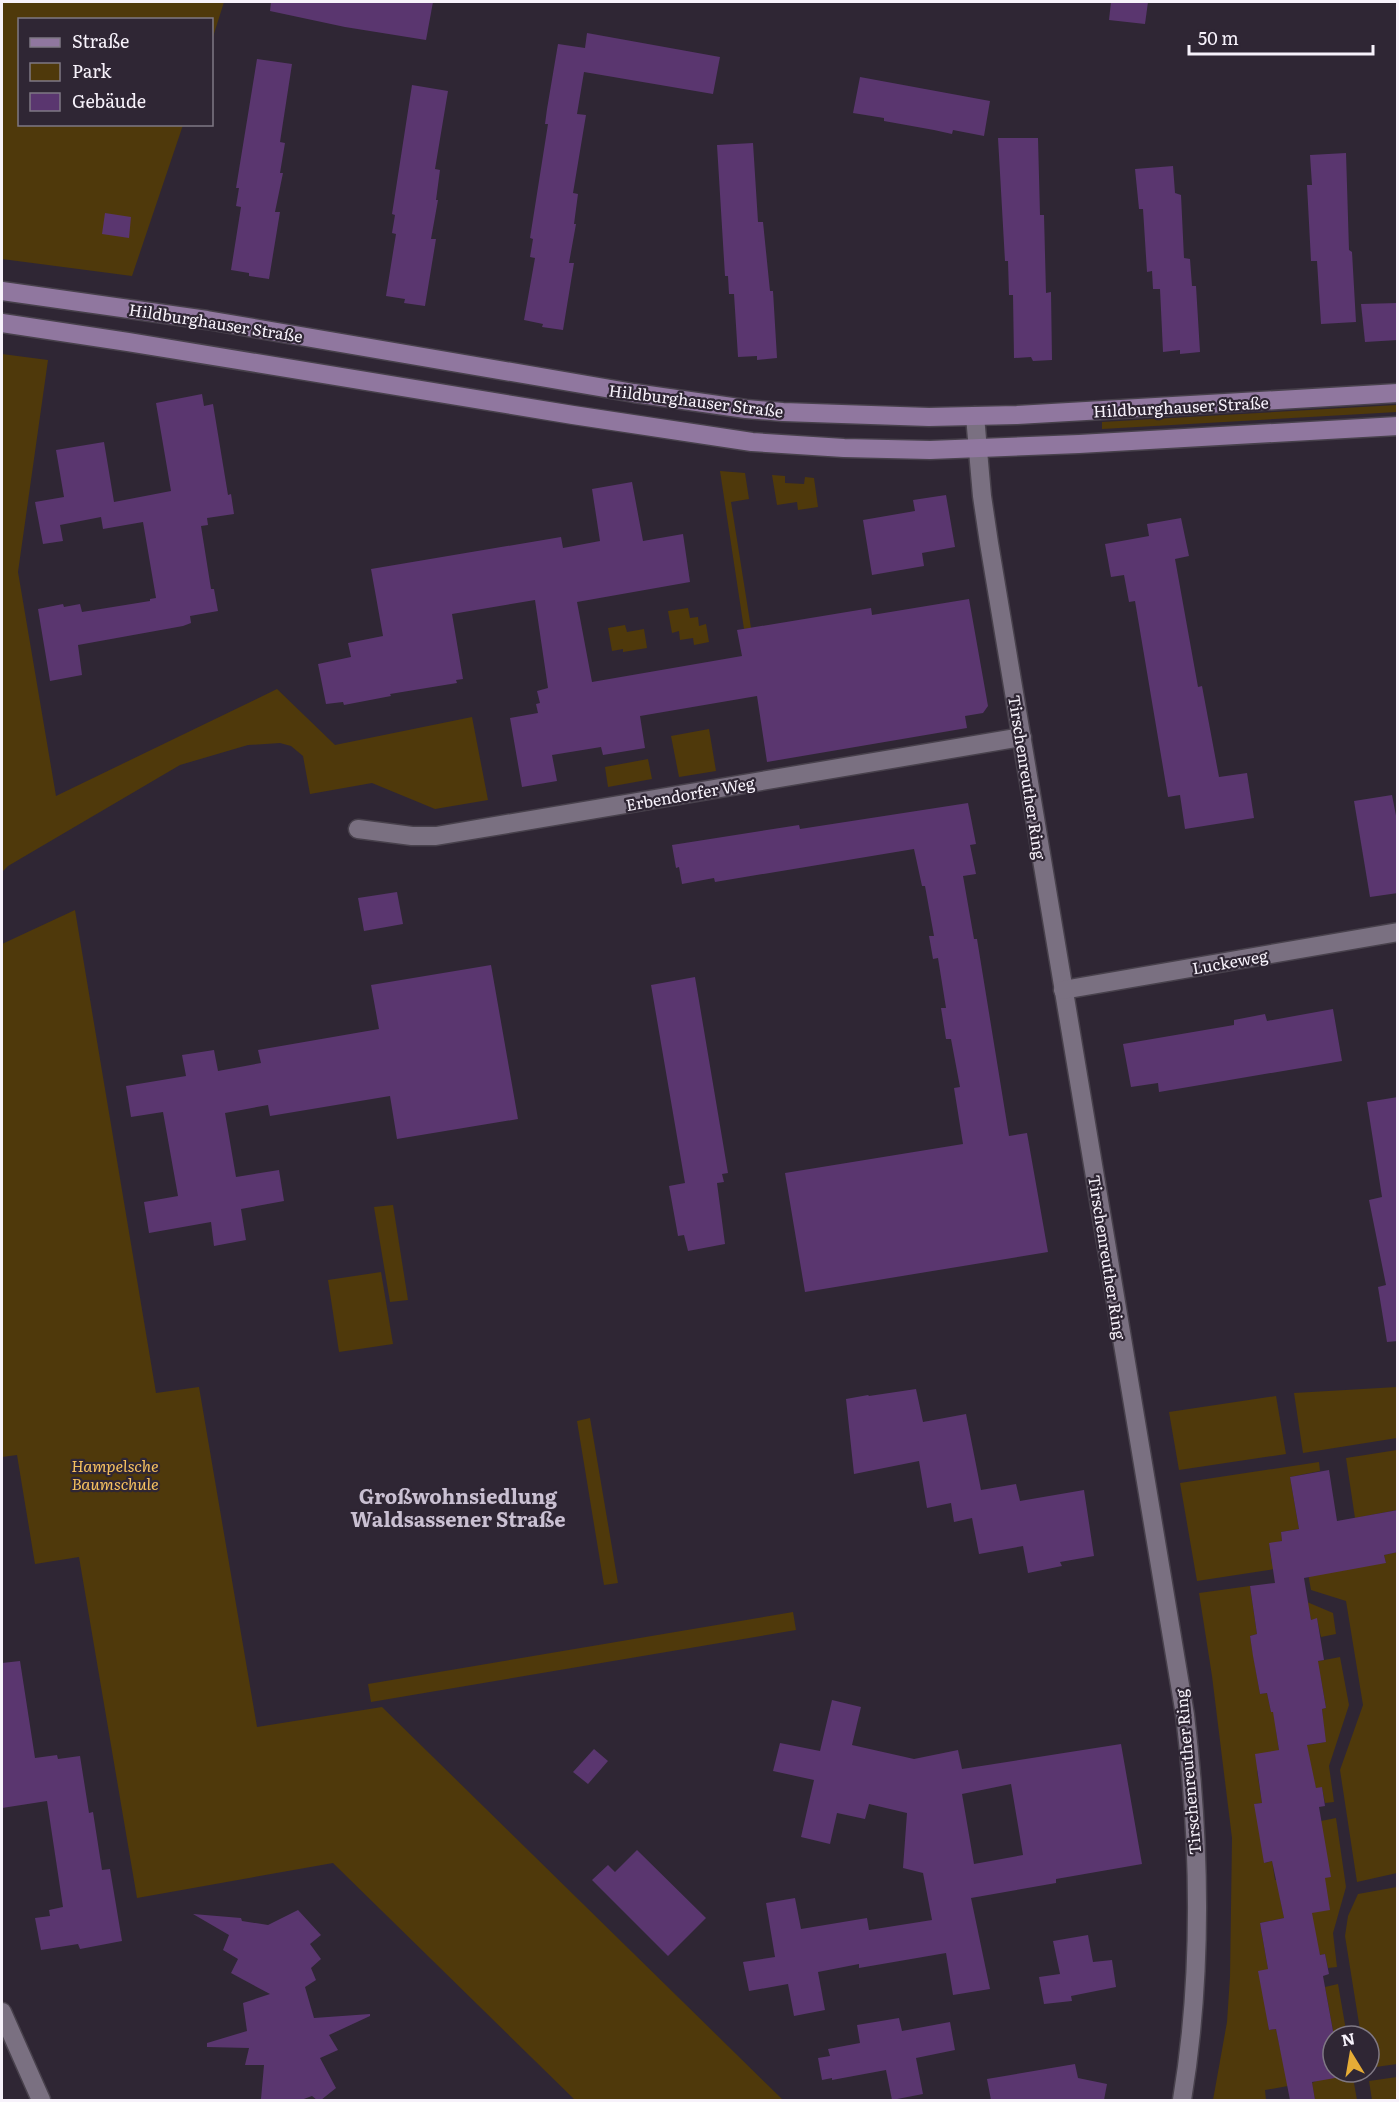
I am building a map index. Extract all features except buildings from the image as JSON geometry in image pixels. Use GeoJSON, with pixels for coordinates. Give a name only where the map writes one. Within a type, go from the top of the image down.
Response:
{"type":"FeatureCollection","features":[{"type":"Feature","properties":{"kind":"main road","name":"Hildburghauser Straße"},"geometry":{"type":"LineString","coordinates":[[2,291],[207,320],[572,383],[746,409],[866,416],[975,416],[1398,393]]}},
{"type":"Feature","properties":{"kind":"main road","name":"Hildburghauser Straße"},"geometry":{"type":"LineString","coordinates":[[2,323],[752,442],[865,449],[976,448],[1398,426]]}},
{"type":"Feature","properties":{"kind":"street","name":"Tirschenreuther Ring"},"geometry":{"type":"LineString","coordinates":[[975,416],[982,496],[1186,1726],[1192,1788],[1196,1910],[1191,2033],[1182,2100]]}},
{"type":"Feature","properties":{"kind":"street","name":"Erbendorfer Weg"},"geometry":{"type":"LineString","coordinates":[[358,829],[412,836],[436,836],[1022,737]]}},
{"type":"Feature","properties":{"kind":"street","name":"Luckeweg"},"geometry":{"type":"LineString","coordinates":[[1063,990],[1398,932]]}},
{"type":"Feature","properties":{"kind":"street"},"geometry":{"type":"LineString","coordinates":[[2,2012],[41,2100]]}},
{"type":"Feature","properties":{"kind":"green space"},"geometry":{"type":"Polygon","coordinates":[[[2,2],[224,2],[213,37],[213,18],[18,18],[18,126],[183,126],[132,276],[2,259],[2,2]]]}},
{"type":"Feature","properties":{"kind":"green space"},"geometry":{"type":"Polygon","coordinates":[[[2,354],[48,360],[18,572],[56,796],[277,689],[335,745],[472,717],[488,800],[435,809],[372,783],[310,794],[303,756],[291,746],[280,743],[248,745],[180,765],[8,866],[2,872],[2,354]]]}},
{"type":"Feature","properties":{"kind":"green space"},"geometry":{"type":"Polygon","coordinates":[[[1397,405],[1397,412],[1102,429],[1102,422],[1397,405]]]}},
{"type":"Feature","properties":{"kind":"green space"},"geometry":{"type":"Polygon","coordinates":[[[720,471],[745,473],[749,499],[731,502],[751,628],[744,629],[720,471]]]}},
{"type":"Feature","properties":{"kind":"green space"},"geometry":{"type":"Polygon","coordinates":[[[772,475],[785,476],[785,483],[804,484],[805,477],[814,478],[818,507],[798,510],[797,502],[777,505],[772,475]]]}},
{"type":"Feature","properties":{"kind":"green space"},"geometry":{"type":"Polygon","coordinates":[[[688,608],[690,618],[698,617],[699,626],[706,624],[709,642],[694,645],[693,638],[680,640],[679,631],[672,633],[668,611],[688,608]]]}},
{"type":"Feature","properties":{"kind":"green space"},"geometry":{"type":"Polygon","coordinates":[[[625,625],[627,632],[644,629],[647,648],[623,652],[623,649],[612,651],[608,628],[625,625]]]}},
{"type":"Feature","properties":{"kind":"green space"},"geometry":{"type":"Polygon","coordinates":[[[709,729],[716,771],[679,777],[671,736],[709,729]]]}},
{"type":"Feature","properties":{"kind":"green space"},"geometry":{"type":"Polygon","coordinates":[[[648,759],[652,779],[608,787],[605,767],[648,759]]]}},
{"type":"Feature","properties":{"kind":"green space","name":"Hampelsche Baumschule"},"geometry":{"type":"Polygon","coordinates":[[[75,910],[156,1393],[199,1387],[257,1727],[382,1707],[783,2100],[575,2100],[333,1863],[137,1898],[79,1557],[35,1564],[17,1455],[2,1457],[2,944],[75,910]]]}},
{"type":"Feature","properties":{"kind":"green space"},"geometry":{"type":"Polygon","coordinates":[[[393,1205],[408,1300],[390,1302],[374,1207],[393,1205]]]}},
{"type":"Feature","properties":{"kind":"green space"},"geometry":{"type":"Polygon","coordinates":[[[381,1272],[393,1344],[339,1352],[328,1280],[381,1272]]]}},
{"type":"Feature","properties":{"kind":"green space"},"geometry":{"type":"Polygon","coordinates":[[[1397,1387],[1397,1438],[1303,1453],[1294,1393],[1397,1387]]]}},
{"type":"Feature","properties":{"kind":"green space"},"geometry":{"type":"Polygon","coordinates":[[[1276,1396],[1286,1454],[1179,1470],[1169,1412],[1276,1396]]]}},
{"type":"Feature","properties":{"kind":"green space"},"geometry":{"type":"Polygon","coordinates":[[[590,1418],[618,1583],[604,1585],[577,1421],[590,1418]]]}},
{"type":"Feature","properties":{"kind":"green space"},"geometry":{"type":"Polygon","coordinates":[[[1397,1450],[1397,1510],[1355,1518],[1346,1458],[1397,1450]]]}},
{"type":"Feature","properties":{"kind":"green space"},"geometry":{"type":"Polygon","coordinates":[[[1319,1462],[1320,1471],[1290,1477],[1299,1529],[1281,1532],[1282,1541],[1269,1544],[1272,1564],[1281,1568],[1197,1581],[1180,1483],[1319,1462]]]}},
{"type":"Feature","properties":{"kind":"green space"},"geometry":{"type":"Polygon","coordinates":[[[1397,1552],[1397,1873],[1357,1882],[1340,1770],[1363,1705],[1346,1601],[1311,1590],[1307,1568],[1386,1563],[1384,1555],[1397,1552]]]}},
{"type":"Feature","properties":{"kind":"green space"},"geometry":{"type":"Polygon","coordinates":[[[1250,1586],[1257,1634],[1250,1636],[1260,1694],[1267,1693],[1271,1712],[1280,1710],[1276,1730],[1279,1750],[1257,1771],[1262,1803],[1255,1804],[1265,1863],[1272,1861],[1275,1880],[1284,1879],[1280,1898],[1284,1918],[1260,1923],[1268,1969],[1266,2010],[1269,2030],[1276,2029],[1280,2048],[1289,2046],[1288,2086],[1265,2090],[1266,2100],[1213,2100],[1227,2022],[1232,1838],[1212,1676],[1199,1593],[1250,1586]]]}},
{"type":"Feature","properties":{"kind":"green space"},"geometry":{"type":"Polygon","coordinates":[[[1300,1599],[1333,1613],[1336,1634],[1321,1637],[1317,1619],[1311,1620],[1309,1610],[1303,1611],[1300,1599]]]}},
{"type":"Feature","properties":{"kind":"green space"},"geometry":{"type":"Polygon","coordinates":[[[793,1612],[796,1630],[371,1702],[368,1684],[793,1612]]]}},
{"type":"Feature","properties":{"kind":"green space"},"geometry":{"type":"Polygon","coordinates":[[[1340,1657],[1349,1705],[1329,1766],[1334,1802],[1325,1803],[1322,1788],[1316,1788],[1302,1746],[1325,1742],[1322,1709],[1326,1708],[1321,1679],[1314,1662],[1340,1657]]]}},
{"type":"Feature","properties":{"kind":"green space"},"geometry":{"type":"Polygon","coordinates":[[[1336,1818],[1346,1887],[1333,1933],[1337,1967],[1328,1968],[1325,1954],[1320,1955],[1306,1914],[1325,1878],[1321,1821],[1336,1818]]]}},
{"type":"Feature","properties":{"kind":"green space"},"geometry":{"type":"Polygon","coordinates":[[[1397,1887],[1397,2064],[1381,2066],[1381,2024],[1359,2024],[1345,1936],[1348,1916],[1358,1894],[1397,1887]]]}},
{"type":"Feature","properties":{"kind":"green space"},"geometry":{"type":"Polygon","coordinates":[[[1338,1984],[1345,2024],[1332,2024],[1325,1987],[1338,1984]]]}},
{"type":"Feature","properties":{"kind":"green space"},"geometry":{"type":"Polygon","coordinates":[[[1397,2077],[1397,2100],[1372,2100],[1369,2084],[1381,2084],[1381,2079],[1397,2077]]]}},
{"type":"Feature","properties":{"kind":"green space"},"geometry":{"type":"Polygon","coordinates":[[[1321,2078],[1321,2084],[1354,2084],[1357,2100],[1315,2100],[1312,2083],[1321,2078]]]}},
{"type":"Feature","properties":{"kind":"district","name":"Großwohnsiedlung Waldsassener Straße"},"geometry":{"type":"Point","coordinates":[458,1506]}}]}
